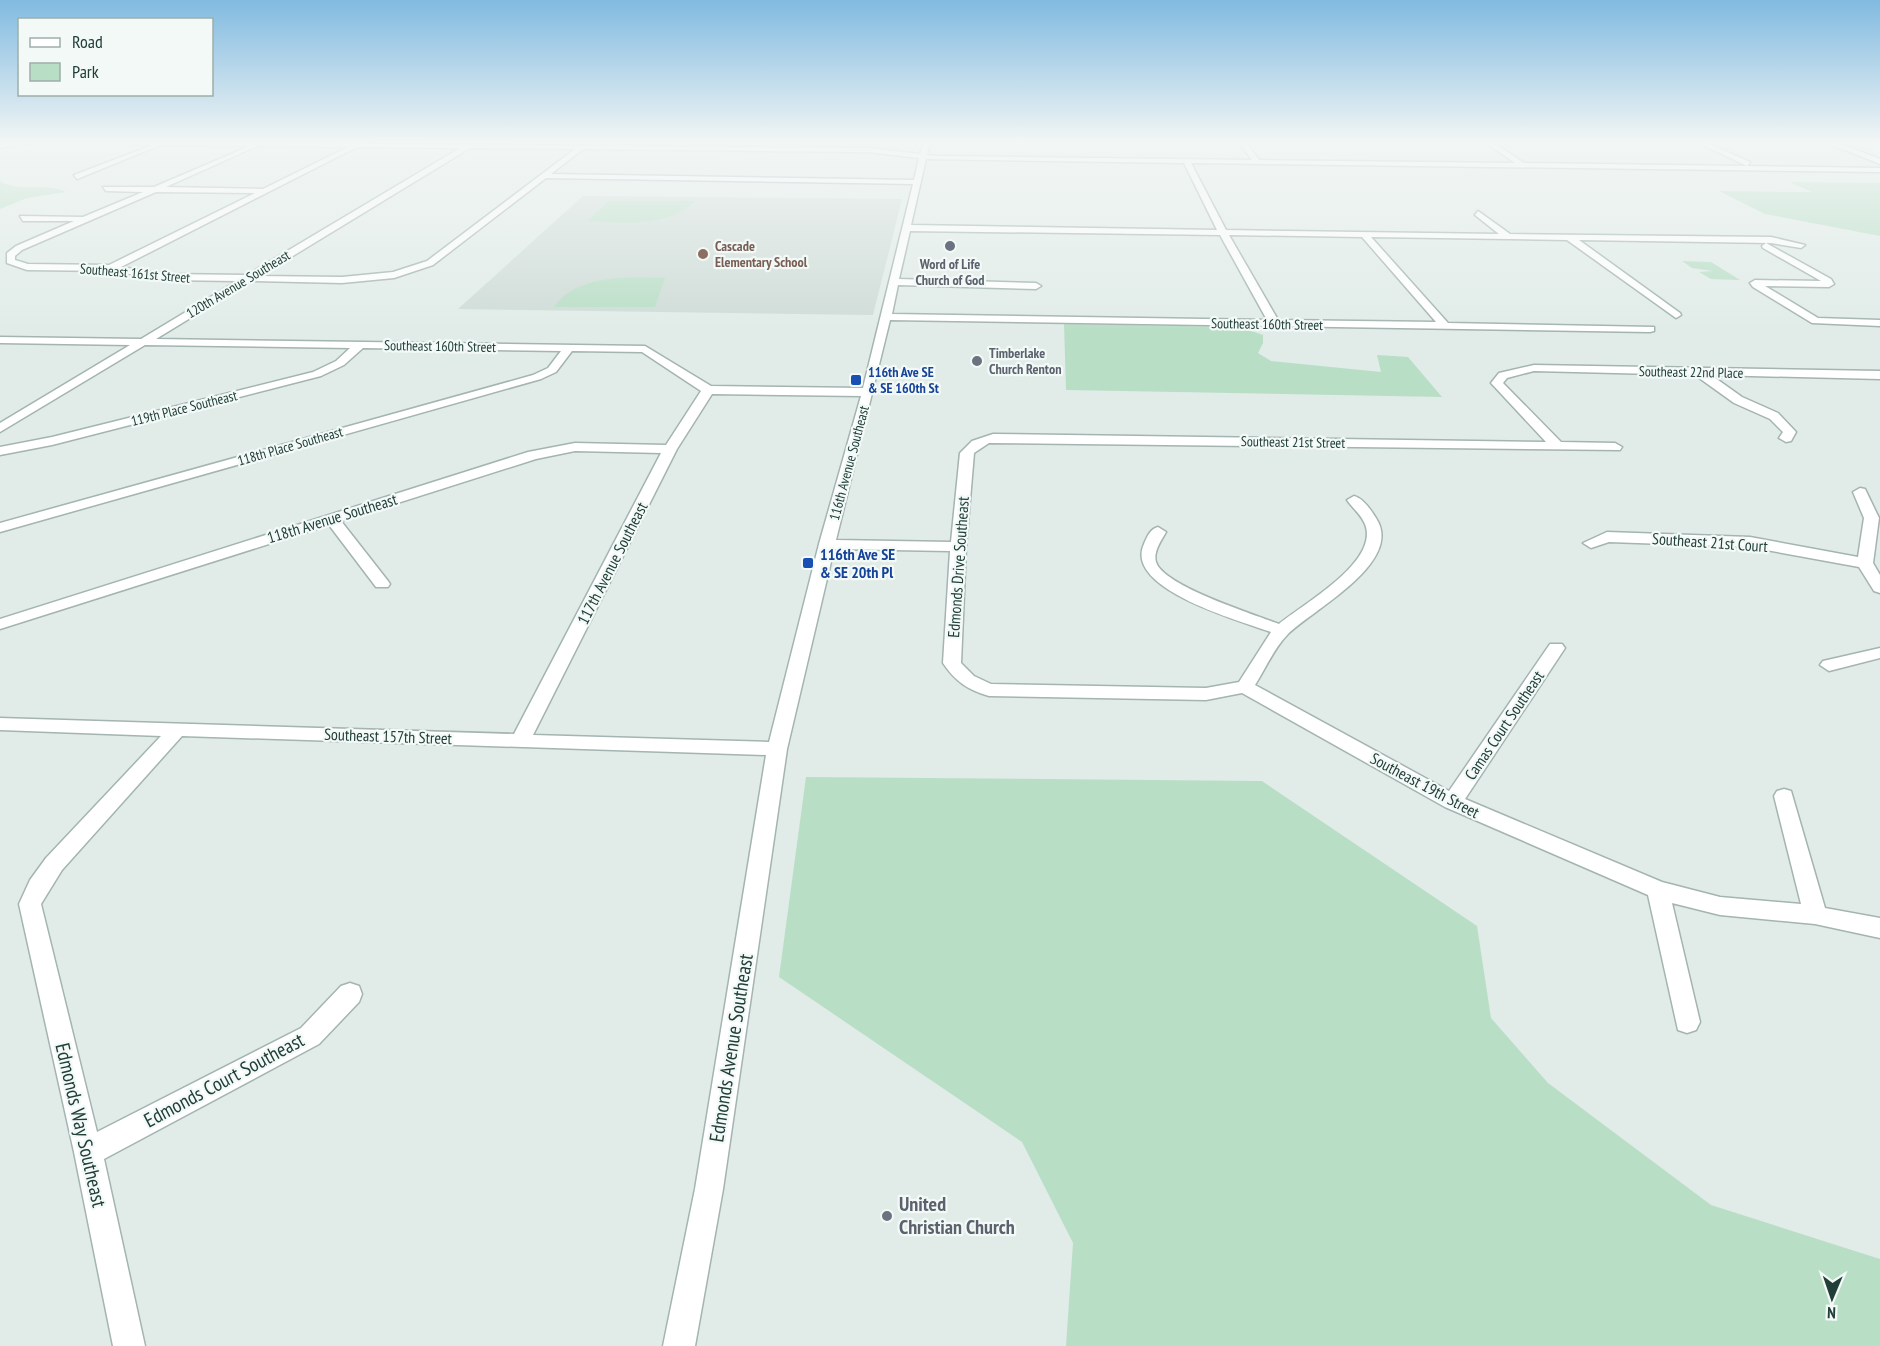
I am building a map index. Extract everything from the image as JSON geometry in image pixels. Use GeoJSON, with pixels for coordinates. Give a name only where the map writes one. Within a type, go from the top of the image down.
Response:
{"type":"FeatureCollection","features":[{"type":"Feature","properties":{"kind":"street"},"geometry":{"type":"LineString","coordinates":[[23,218],[88,219],[122,204]]}},
{"type":"Feature","properties":{"kind":"street"},"geometry":{"type":"LineString","coordinates":[[111,268],[239,204]]}},
{"type":"Feature","properties":{"kind":"street","name":"120th Avenue Southeast"},"geometry":{"type":"LineString","coordinates":[[0,428],[371,204]]}},
{"type":"Feature","properties":{"kind":"street","name":"Southeast 161st Street"},"geometry":{"type":"LineString","coordinates":[[88,219],[19,248],[10,255],[10,261],[19,265],[111,268],[166,278],[342,280],[394,275],[430,263],[507,204]]}},
{"type":"Feature","properties":{"kind":"street","name":"116th Avenue Southeast"},"geometry":{"type":"LineString","coordinates":[[777,749],[827,544],[868,392],[912,204]]}},
{"type":"Feature","properties":{"kind":"street"},"geometry":{"type":"LineString","coordinates":[[1208,204],[1275,324]]}},
{"type":"Feature","properties":{"kind":"street"},"geometry":{"type":"LineString","coordinates":[[1478,213],[1507,236]]}},
{"type":"Feature","properties":{"kind":"street"},"geometry":{"type":"LineString","coordinates":[[906,228],[1771,240],[1801,246]]}},
{"type":"Feature","properties":{"kind":"street"},"geometry":{"type":"LineString","coordinates":[[1364,234],[1444,325]]}},
{"type":"Feature","properties":{"kind":"street"},"geometry":{"type":"LineString","coordinates":[[1569,237],[1676,315]]}},
{"type":"Feature","properties":{"kind":"street"},"geometry":{"type":"LineString","coordinates":[[1766,246],[1828,281],[1829,284],[1755,283],[1756,285],[1816,321],[1880,323]]}},
{"type":"Feature","properties":{"kind":"street"},"geometry":{"type":"LineString","coordinates":[[893,282],[1036,286]]}},
{"type":"Feature","properties":{"kind":"street","name":"Southeast 160th Street"},"geometry":{"type":"LineString","coordinates":[[884,317],[1650,328]]}},
{"type":"Feature","properties":{"kind":"street","name":"Southeast 160th Street"},"geometry":{"type":"LineString","coordinates":[[1,341],[645,349],[708,390]]}},
{"type":"Feature","properties":{"kind":"street","name":"119th Place Southeast"},"geometry":{"type":"LineString","coordinates":[[0,451],[52,441],[317,374],[340,363],[360,345]]}},
{"type":"Feature","properties":{"kind":"street","name":"118th Place Southeast"},"geometry":{"type":"LineString","coordinates":[[0,528],[537,376],[552,370],[569,348]]}},
{"type":"Feature","properties":{"kind":"street","name":"Southeast 22nd Place"},"geometry":{"type":"LineString","coordinates":[[1558,447],[1497,383],[1503,375],[1534,368],[1880,376]]}},
{"type":"Feature","properties":{"kind":"street"},"geometry":{"type":"LineString","coordinates":[[1699,372],[1738,400],[1774,416],[1790,432],[1786,438]]}},
{"type":"Feature","properties":{"kind":"street"},"geometry":{"type":"LineString","coordinates":[[708,390],[868,392]]}},
{"type":"Feature","properties":{"kind":"street","name":"117th Avenue Southeast"},"geometry":{"type":"LineString","coordinates":[[521,740],[670,449],[708,390]]}},
{"type":"Feature","properties":{"kind":"street","name":"Southeast 21st Street"},"geometry":{"type":"LineString","coordinates":[[973,446],[983,439],[998,437],[1615,447]]}},
{"type":"Feature","properties":{"kind":"street","name":"Edmonds Drive Southeast"},"geometry":{"type":"LineString","coordinates":[[973,446],[967,453],[958,548],[952,663],[960,676],[971,684],[989,690],[1206,694],[1245,687]]}},
{"type":"Feature","properties":{"kind":"street","name":"118th Avenue Southeast"},"geometry":{"type":"LineString","coordinates":[[0,624],[551,451],[575,447],[670,449]]}},
{"type":"Feature","properties":{"kind":"street"},"geometry":{"type":"LineString","coordinates":[[1860,492],[1874,505],[1879,519],[1865,563],[1880,588]]}},
{"type":"Feature","properties":{"kind":"street"},"geometry":{"type":"LineString","coordinates":[[1245,687],[1281,630],[1359,568],[1374,549],[1374,530],[1368,516],[1354,500]]}},
{"type":"Feature","properties":{"kind":"street"},"geometry":{"type":"LineString","coordinates":[[332,519],[382,584]]}},
{"type":"Feature","properties":{"kind":"street"},"geometry":{"type":"LineString","coordinates":[[1158,532],[1148,553],[1149,566],[1159,579],[1180,590],[1281,630]]}},
{"type":"Feature","properties":{"kind":"street","name":"Southeast 21st Court"},"geometry":{"type":"LineString","coordinates":[[1591,543],[1607,537],[1729,540],[1865,563]]}},
{"type":"Feature","properties":{"kind":"street"},"geometry":{"type":"LineString","coordinates":[[827,544],[958,548]]}},
{"type":"Feature","properties":{"kind":"street","name":"Camas Court Southeast"},"geometry":{"type":"LineString","coordinates":[[1452,802],[1556,648]]}},
{"type":"Feature","properties":{"kind":"street"},"geometry":{"type":"LineString","coordinates":[[1829,665],[1880,653]]}},
{"type":"Feature","properties":{"kind":"street","name":"Southeast 19th Street"},"geometry":{"type":"LineString","coordinates":[[1245,687],[1452,802],[1658,890],[1720,906],[1815,915],[1880,928]]}},
{"type":"Feature","properties":{"kind":"street","name":"Southeast 157th Street"},"geometry":{"type":"LineString","coordinates":[[0,724],[777,749]]}},
{"type":"Feature","properties":{"kind":"street","name":"Edmonds Way Southeast"},"geometry":{"type":"LineString","coordinates":[[129,1346],[88,1152],[30,904],[38,886],[54,864],[177,730]]}},
{"type":"Feature","properties":{"kind":"street","name":"Edmonds Avenue Southeast"},"geometry":{"type":"LineString","coordinates":[[679,1346],[709,1189],[777,749]]}},
{"type":"Feature","properties":{"kind":"street"},"geometry":{"type":"LineString","coordinates":[[1784,796],[1815,915]]}},
{"type":"Feature","properties":{"kind":"street"},"geometry":{"type":"LineString","coordinates":[[1658,890],[1687,1022]]}},
{"type":"Feature","properties":{"kind":"street","name":"Edmonds Court Southeast"},"geometry":{"type":"LineString","coordinates":[[88,1152],[310,1036],[350,994]]}},
{"type":"Feature","properties":{"kind":"shaded area","name":"Cascade Elementary School"},"geometry":{"type":"Polygon","coordinates":[[[574,204],[901,204],[873,315],[458,309],[574,204]]]}},
{"type":"Feature","properties":{"kind":"green space"},"geometry":{"type":"Polygon","coordinates":[[[0,204],[13,204],[0,209],[0,204]]]}},
{"type":"Feature","properties":{"kind":"green space"},"geometry":{"type":"Polygon","coordinates":[[[606,204],[692,204],[685,210],[659,220],[629,223],[587,221],[606,204]]]}},
{"type":"Feature","properties":{"kind":"green space"},"geometry":{"type":"Polygon","coordinates":[[[1745,204],[1880,204],[1880,236],[1765,214],[1745,204]]]}},
{"type":"Feature","properties":{"kind":"green space"},"geometry":{"type":"Polygon","coordinates":[[[1682,261],[1711,262],[1740,280],[1711,279],[1699,272],[1713,271],[1692,268],[1682,261]]]}},
{"type":"Feature","properties":{"kind":"green space"},"geometry":{"type":"Polygon","coordinates":[[[620,278],[665,278],[655,307],[554,307],[576,288],[590,283],[620,278]]]}},
{"type":"Feature","properties":{"kind":"green space"},"geometry":{"type":"Polygon","coordinates":[[[1064,324],[1240,327],[1263,335],[1263,343],[1258,353],[1271,361],[1381,372],[1377,355],[1408,357],[1442,397],[1066,390],[1064,324]]]}},
{"type":"Feature","properties":{"kind":"green space"},"geometry":{"type":"Polygon","coordinates":[[[806,777],[1262,781],[1477,926],[1491,1018],[1548,1083],[1711,1205],[1880,1259],[1880,1346],[1066,1346],[1073,1243],[1022,1142],[779,977],[806,777]]]}},
{"type":"Feature","properties":{"kind":"place","name":"Word of Life Church of God"},"geometry":{"type":"Point","coordinates":[950,246]}},
{"type":"Feature","properties":{"kind":"place","name":"Cascade Elementary School"},"geometry":{"type":"Point","coordinates":[703,254]}},
{"type":"Feature","properties":{"kind":"place","name":"Timberlake Church Renton"},"geometry":{"type":"Point","coordinates":[977,361]}},
{"type":"Feature","properties":{"kind":"place","name":"116th Ave SE & SE 160th St"},"geometry":{"type":"Point","coordinates":[856,380]}},
{"type":"Feature","properties":{"kind":"place","name":"116th Ave SE & SE 20th Pl"},"geometry":{"type":"Point","coordinates":[808,563]}},
{"type":"Feature","properties":{"kind":"place","name":"United Christian Church"},"geometry":{"type":"Point","coordinates":[887,1216]}}]}
